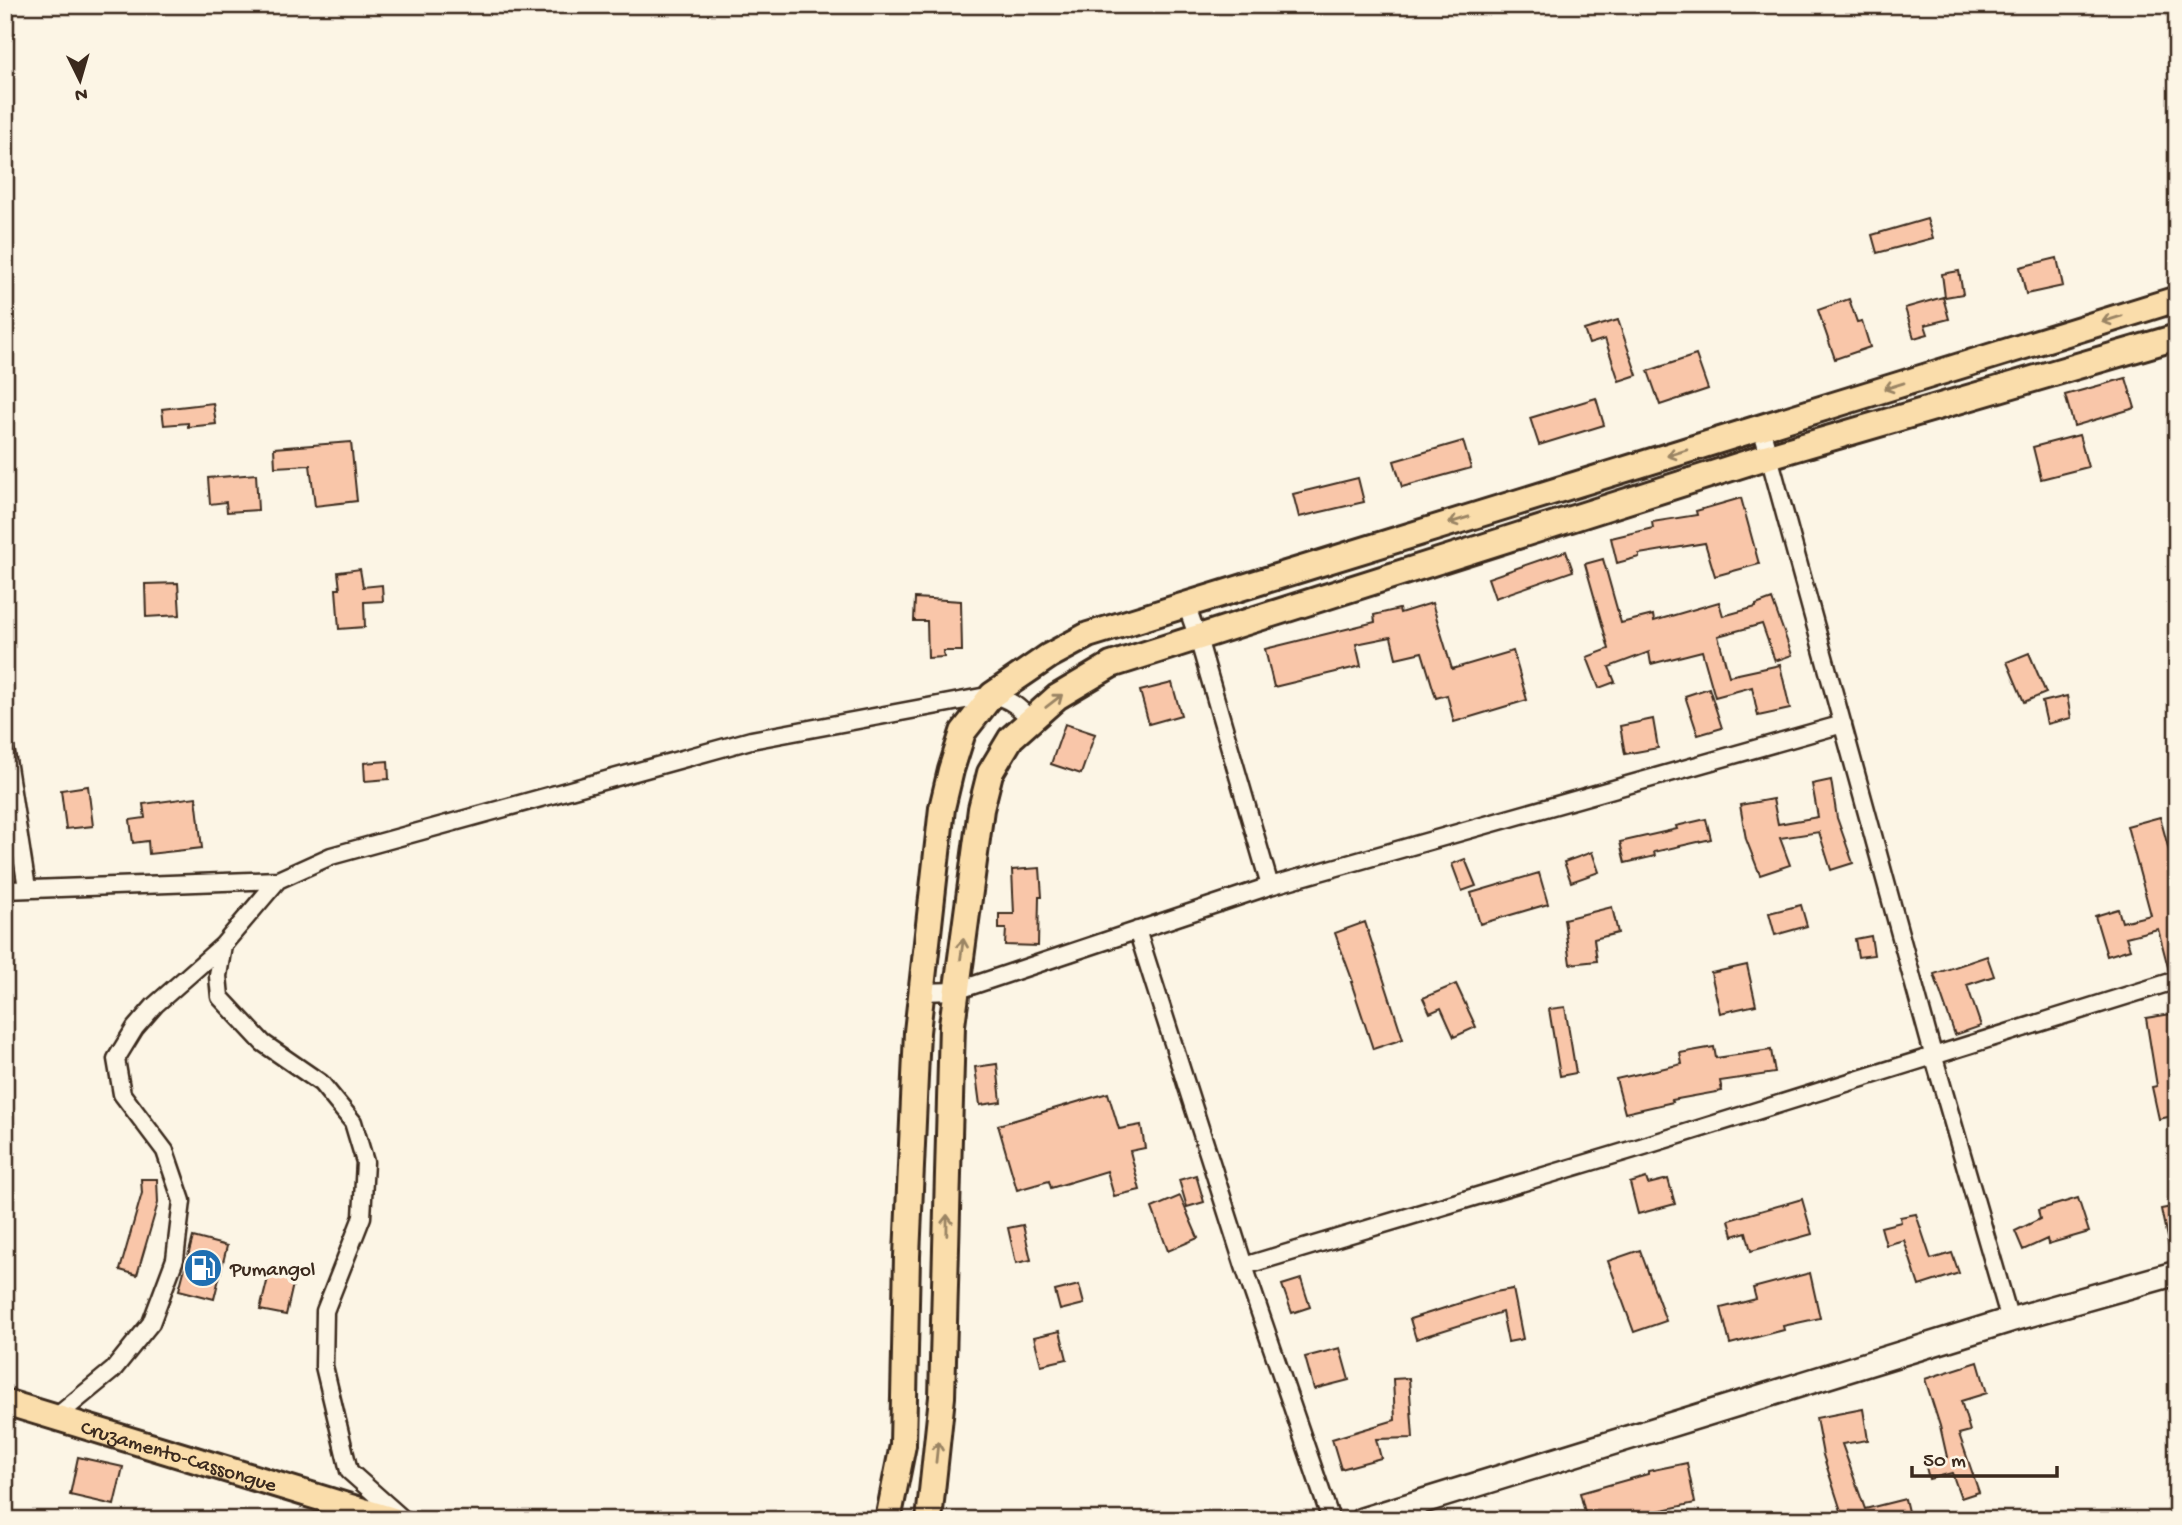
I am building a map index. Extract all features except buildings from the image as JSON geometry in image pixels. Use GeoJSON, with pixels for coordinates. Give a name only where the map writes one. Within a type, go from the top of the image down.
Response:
{"type":"FeatureCollection","features":[{"type":"Feature","properties":{"kind":"main road"},"geometry":{"type":"LineString","coordinates":[[888,1520],[903,1445],[907,1256],[917,1032],[942,808],[963,732],[992,695],[1049,656],[1088,635],[2177,299]]}},
{"type":"Feature","properties":{"kind":"main road"},"geometry":{"type":"LineString","coordinates":[[929,1520],[942,1397],[952,1025],[981,809],[990,773],[1011,738],[1057,697],[1111,665],[1769,456],[2177,337]]}},
{"type":"Feature","properties":{"kind":"main road"},"geometry":{"type":"LineString","coordinates":[[1526,500],[1537,530]]}},
{"type":"Feature","properties":{"kind":"main road"},"geometry":{"type":"LineString","coordinates":[[1362,1520],[2010,1320],[2177,1273]]}},
{"type":"Feature","properties":{"kind":"main road","name":"Cruzamento-Cassongue"},"geometry":{"type":"LineString","coordinates":[[5,1402],[393,1520]]}},
{"type":"Feature","properties":{"kind":"street"},"geometry":{"type":"LineString","coordinates":[[1761,427],[1933,1054],[2010,1320]]}},
{"type":"Feature","properties":{"kind":"street"},"geometry":{"type":"LineString","coordinates":[[1186,604],[1270,886]]}},
{"type":"Feature","properties":{"kind":"street"},"geometry":{"type":"LineString","coordinates":[[5,890],[278,880],[331,856],[751,740],[992,695],[1006,698],[1016,704],[1031,720]]}},
{"type":"Feature","properties":{"kind":"street"},"geometry":{"type":"LineString","coordinates":[[921,992],[956,991],[1270,886],[1843,724]]}},
{"type":"Feature","properties":{"kind":"street"},"geometry":{"type":"LineString","coordinates":[[5,747],[27,888]]}},
{"type":"Feature","properties":{"kind":"street"},"geometry":{"type":"LineString","coordinates":[[56,1417],[113,1370],[150,1323],[175,1259],[182,1201],[165,1151],[122,1094],[116,1059],[135,1028],[155,1005],[223,945],[278,880]]}},
{"type":"Feature","properties":{"kind":"street"},"geometry":{"type":"LineString","coordinates":[[1137,930],[1244,1266],[1331,1520]]}},
{"type":"Feature","properties":{"kind":"street"},"geometry":{"type":"LineString","coordinates":[[223,945],[218,975],[220,997],[263,1042],[321,1083],[353,1122],[365,1161],[362,1217],[325,1311],[324,1366],[349,1471],[403,1520]]}},
{"type":"Feature","properties":{"kind":"street"},"geometry":{"type":"LineString","coordinates":[[1244,1266],[1644,1146],[2177,980]]}},
{"type":"Feature","properties":{"kind":"place","name":"Pumangol"},"geometry":{"type":"Point","coordinates":[203,1268]}}]}
